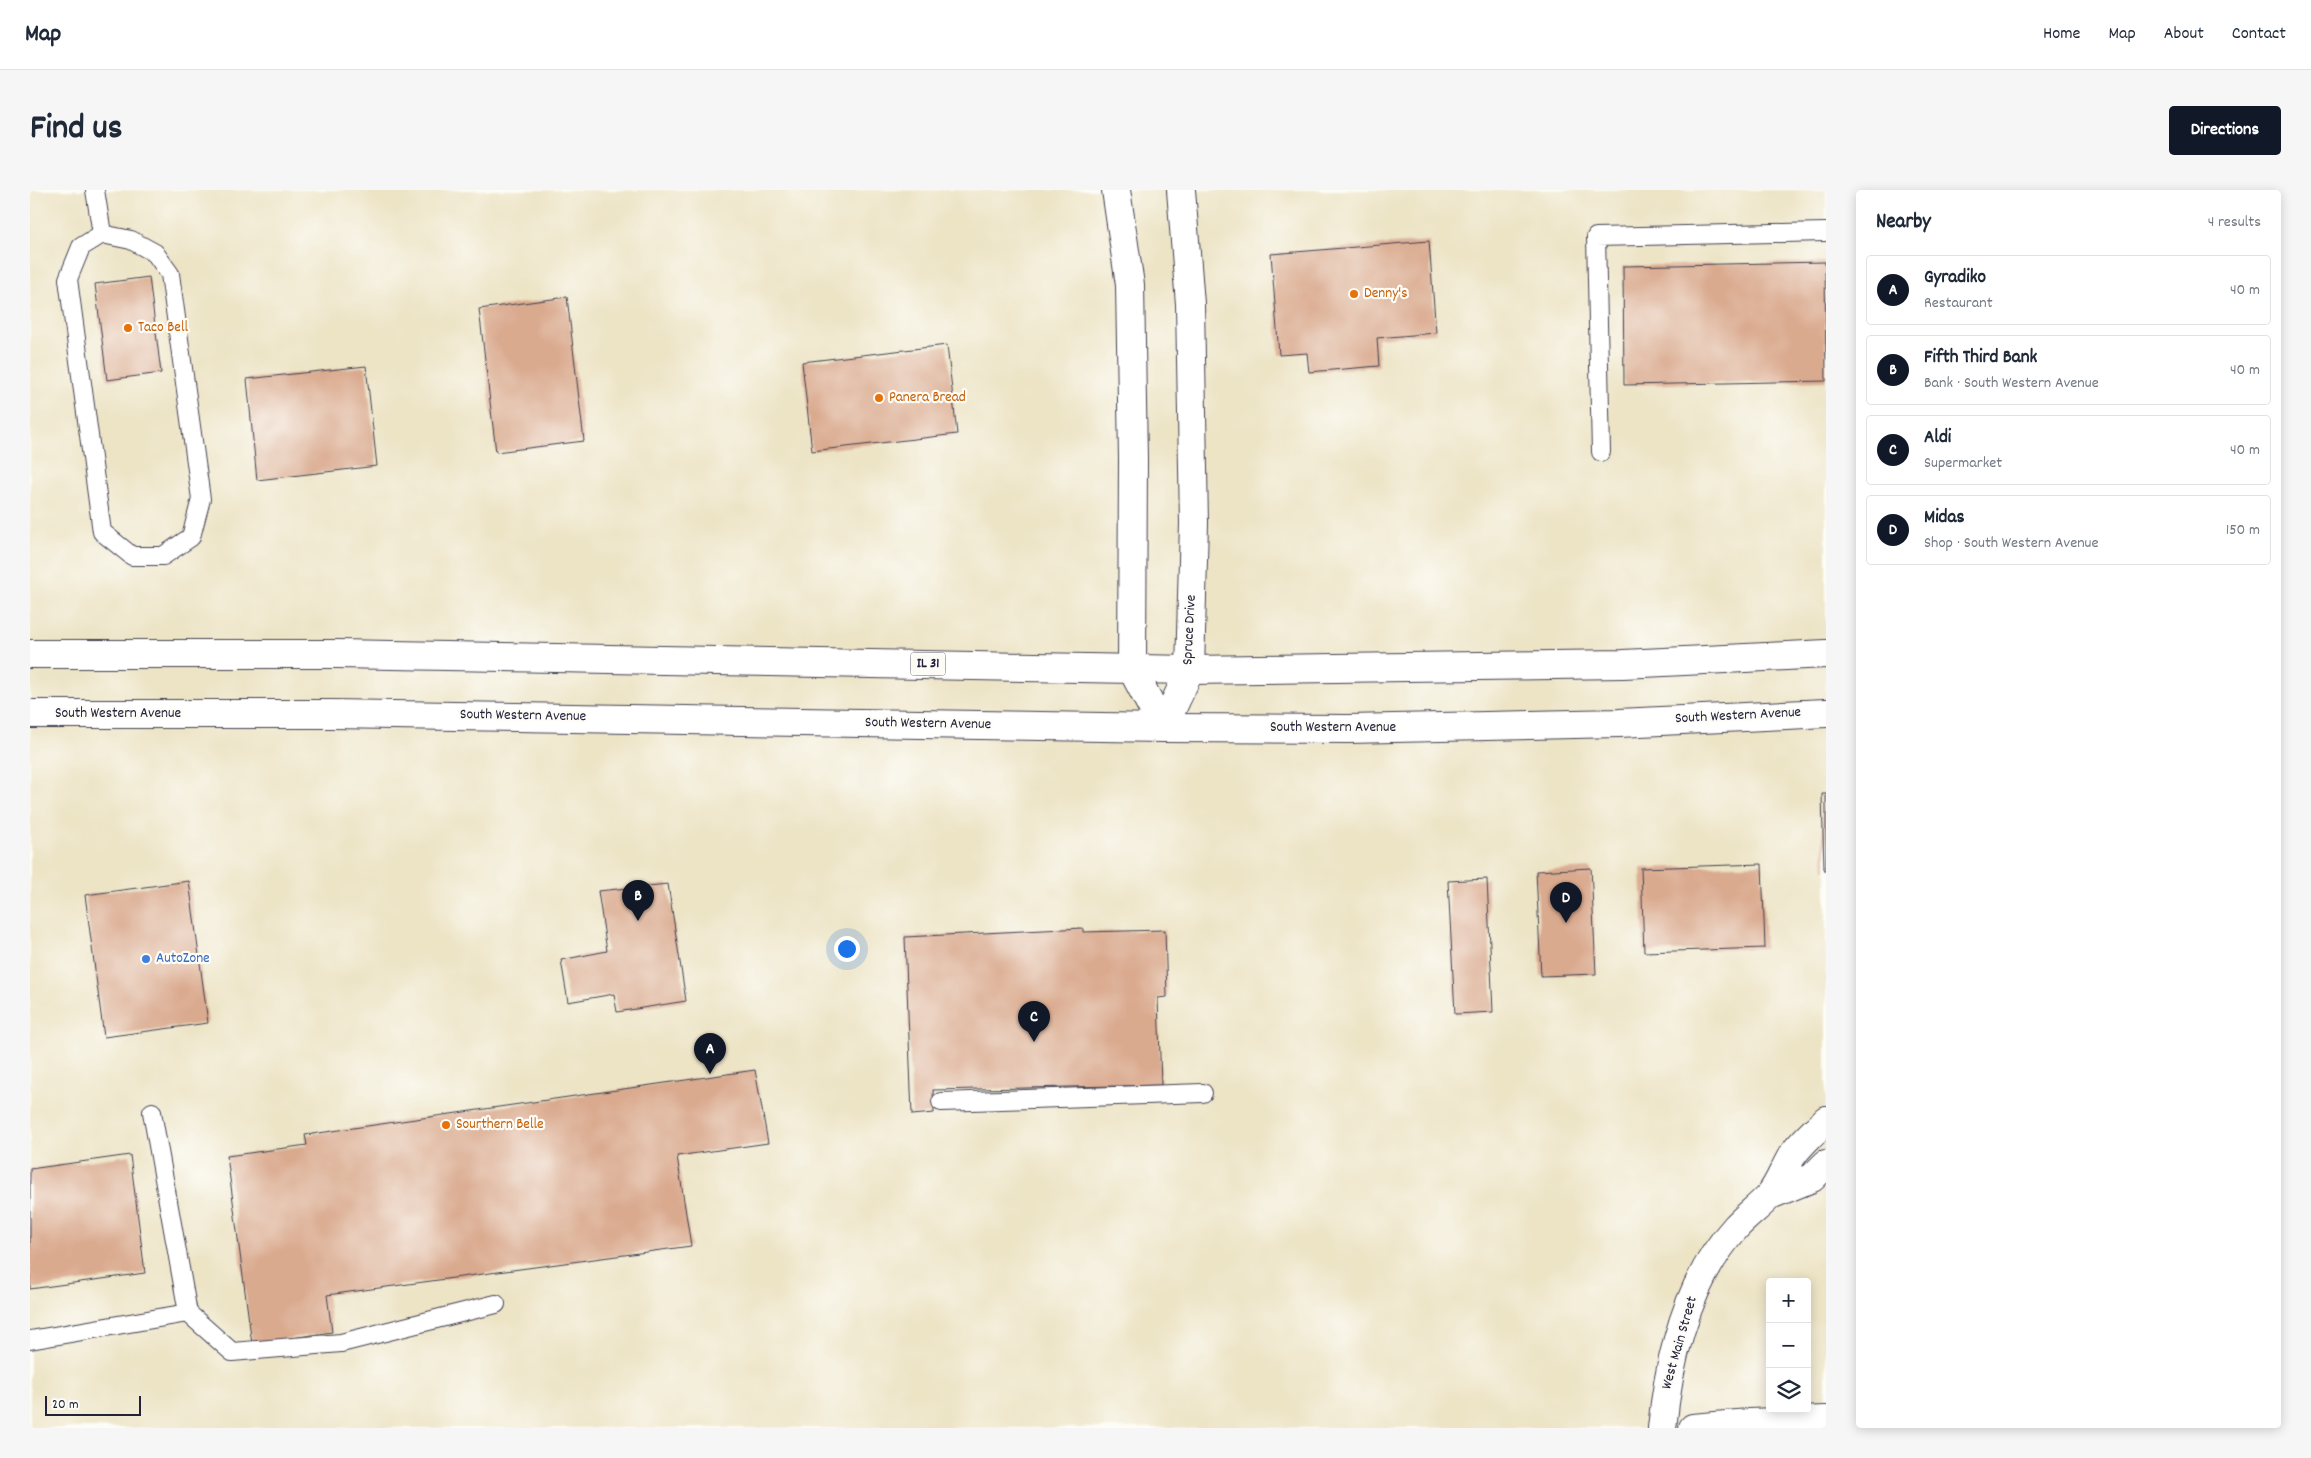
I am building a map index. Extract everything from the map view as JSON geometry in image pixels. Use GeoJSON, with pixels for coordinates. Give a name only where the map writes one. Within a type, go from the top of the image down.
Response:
{"type":"FeatureCollection","features":[{"type":"Feature","properties":{"kind":"main road"},"geometry":{"type":"LineString","coordinates":[[1116,190],[1130,285],[1133,459],[1132,669],[1163,728]]}},
{"type":"Feature","properties":{"kind":"main road","name":"Spruce Drive"},"geometry":{"type":"LineString","coordinates":[[1163,728],[1190,670],[1194,513],[1190,304],[1181,190]]}},
{"type":"Feature","properties":{"kind":"main road","name":"IL 31"},"geometry":{"type":"LineString","coordinates":[[30,654],[347,654],[1190,670],[1623,664],[1826,654]]}},
{"type":"Feature","properties":{"kind":"main road","name":"South Western Avenue"},"geometry":{"type":"LineString","coordinates":[[30,714],[342,714],[1163,728],[1348,729],[1609,723],[1826,713]]}},
{"type":"Feature","properties":{"kind":"main road","name":"West Main Street"},"geometry":{"type":"LineString","coordinates":[[1662,1428],[1666,1388],[1683,1323],[1697,1286],[1715,1256],[1736,1227],[1770,1195],[1791,1157],[1826,1120]]}},
{"type":"Feature","properties":{"kind":"main road","name":"West Main Street"},"geometry":{"type":"LineString","coordinates":[[1770,1195],[1812,1178],[1826,1164]]}},
{"type":"Feature","properties":{"kind":"main road"},"geometry":{"type":"LineString","coordinates":[[1693,1428],[1826,1420]]}},
{"type":"Feature","properties":{"kind":"lane"},"geometry":{"type":"LineString","coordinates":[[95,190],[102,234]]}},
{"type":"Feature","properties":{"kind":"lane"},"geometry":{"type":"LineString","coordinates":[[1601,452],[1596,238],[1826,232]]}},
{"type":"Feature","properties":{"kind":"lane"},"geometry":{"type":"LineString","coordinates":[[102,234],[131,240],[155,253],[170,274],[201,499],[191,537],[163,556],[132,556],[102,532],[68,279],[81,248],[102,234]]}},
{"type":"Feature","properties":{"kind":"lane"},"geometry":{"type":"LineString","coordinates":[[941,1102],[1204,1093]]}},
{"type":"Feature","properties":{"kind":"lane"},"geometry":{"type":"LineString","coordinates":[[152,1112],[188,1313],[232,1352],[341,1343],[496,1304]]}},
{"type":"Feature","properties":{"kind":"lane"},"geometry":{"type":"LineString","coordinates":[[30,1340],[188,1313]]}},
{"type":"Feature","properties":{"kind":"building","name":"Denny's"},"geometry":{"type":"Polygon","coordinates":[[[1429,241],[1436,333],[1377,338],[1379,366],[1309,372],[1307,353],[1279,355],[1271,254],[1429,241]]]}},
{"type":"Feature","properties":{"kind":"building"},"geometry":{"type":"Polygon","coordinates":[[[1825,262],[1826,381],[1624,385],[1623,266],[1825,262]]]}},
{"type":"Feature","properties":{"kind":"building","name":"Taco Bell"},"geometry":{"type":"Polygon","coordinates":[[[149,277],[161,373],[107,380],[95,284],[149,277]]]}},
{"type":"Feature","properties":{"kind":"building"},"geometry":{"type":"Polygon","coordinates":[[[567,297],[584,441],[496,452],[479,309],[567,297]]]}},
{"type":"Feature","properties":{"kind":"building","name":"Panera Bread"},"geometry":{"type":"Polygon","coordinates":[[[947,345],[957,434],[812,451],[802,362],[947,345]]]}},
{"type":"Feature","properties":{"kind":"building"},"geometry":{"type":"Polygon","coordinates":[[[366,366],[377,466],[257,480],[247,379],[366,366]]]}},
{"type":"Feature","properties":{"kind":"building"},"geometry":{"type":"Polygon","coordinates":[[[1822,794],[1826,794],[1826,870],[1824,870],[1822,794]]]}},
{"type":"Feature","properties":{"kind":"building"},"geometry":{"type":"Polygon","coordinates":[[[1762,864],[1765,948],[1644,952],[1641,868],[1762,864]]]}},
{"type":"Feature","properties":{"kind":"building"},"geometry":{"type":"Polygon","coordinates":[[[1591,868],[1596,974],[1541,976],[1536,871],[1591,868]]]}},
{"type":"Feature","properties":{"kind":"building"},"geometry":{"type":"Polygon","coordinates":[[[1487,879],[1493,1012],[1455,1014],[1448,881],[1487,879]]]}},
{"type":"Feature","properties":{"kind":"building","name":"AutoZone"},"geometry":{"type":"Polygon","coordinates":[[[189,881],[208,1023],[104,1037],[85,895],[189,881]]]}},
{"type":"Feature","properties":{"kind":"building"},"geometry":{"type":"Polygon","coordinates":[[[668,884],[686,1001],[617,1012],[614,994],[568,1002],[561,960],[607,951],[598,891],[668,884]]]}},
{"type":"Feature","properties":{"kind":"building"},"geometry":{"type":"Polygon","coordinates":[[[1083,928],[1083,932],[1165,930],[1167,997],[1158,998],[1161,1085],[933,1090],[934,1113],[912,1115],[905,937],[1083,928]]]}},
{"type":"Feature","properties":{"kind":"building"},"geometry":{"type":"Polygon","coordinates":[[[755,1070],[768,1143],[677,1156],[691,1246],[327,1295],[332,1332],[252,1344],[227,1156],[307,1145],[305,1135],[755,1070]]]}},
{"type":"Feature","properties":{"kind":"building"},"geometry":{"type":"Polygon","coordinates":[[[130,1155],[145,1273],[30,1289],[30,1169],[130,1155]]]}},
{"type":"Feature","properties":{"kind":"place","name":"Denny's"},"geometry":{"type":"Point","coordinates":[1354,294]}},
{"type":"Feature","properties":{"kind":"place","name":"Taco Bell"},"geometry":{"type":"Point","coordinates":[128,328]}},
{"type":"Feature","properties":{"kind":"place","name":"Panera Bread"},"geometry":{"type":"Point","coordinates":[879,398]}},
{"type":"Feature","properties":{"kind":"place","name":"Fifth Third Bank"},"geometry":{"type":"Point","coordinates":[638,921]}},
{"type":"Feature","properties":{"kind":"place","name":"Midas"},"geometry":{"type":"Point","coordinates":[1566,923]}},
{"type":"Feature","properties":{"kind":"place","name":"AutoZone"},"geometry":{"type":"Point","coordinates":[146,959]}},
{"type":"Feature","properties":{"kind":"place","name":"Aldi"},"geometry":{"type":"Point","coordinates":[1034,1042]}},
{"type":"Feature","properties":{"kind":"place","name":"Gyradiko"},"geometry":{"type":"Point","coordinates":[710,1074]}},
{"type":"Feature","properties":{"kind":"place","name":"Sourthern Belle"},"geometry":{"type":"Point","coordinates":[446,1125]}}]}
